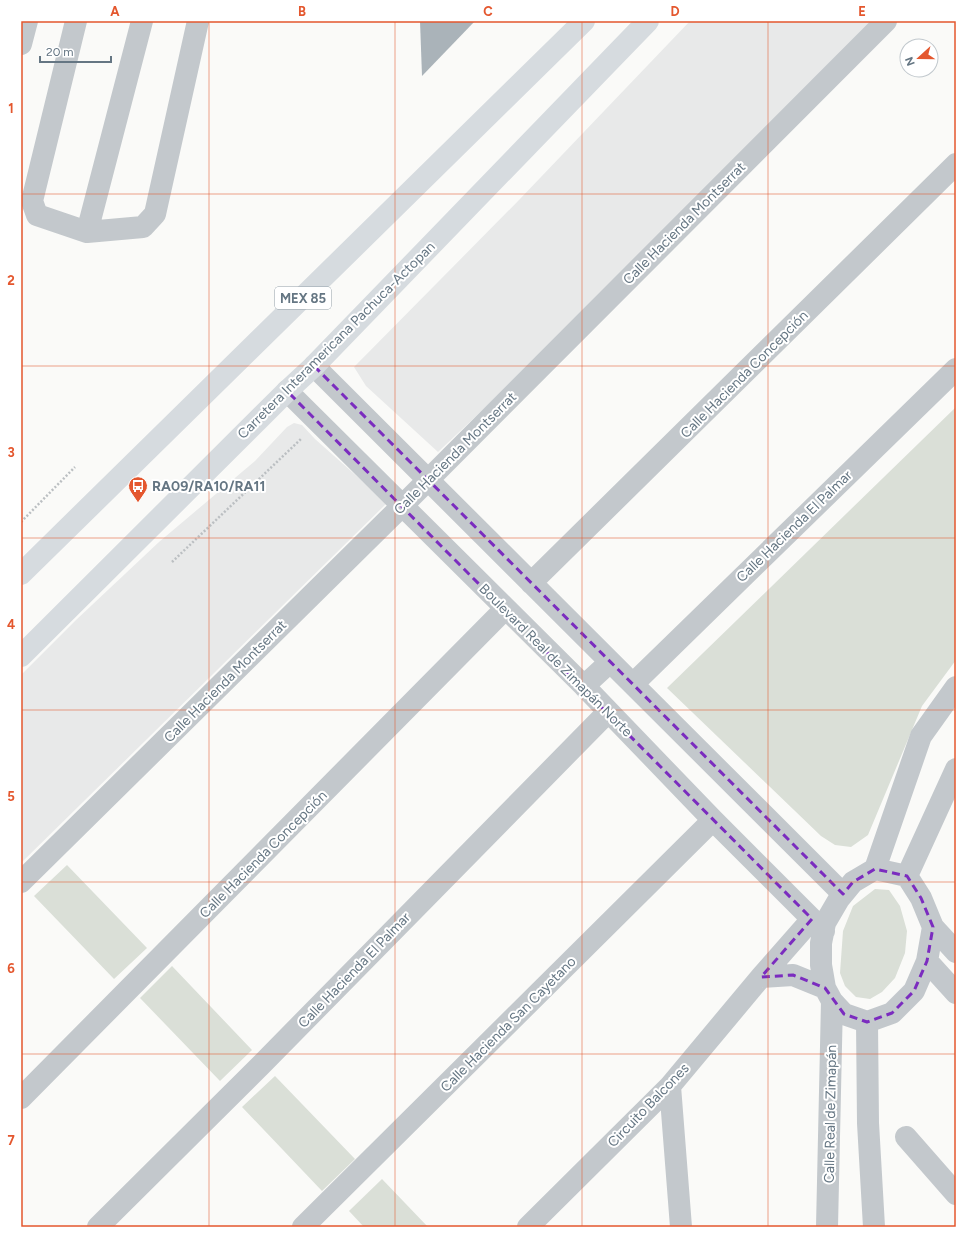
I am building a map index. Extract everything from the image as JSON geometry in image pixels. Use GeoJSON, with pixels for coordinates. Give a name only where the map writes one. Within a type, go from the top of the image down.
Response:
{"type":"FeatureCollection","features":[{"type":"Feature","properties":{"kind":"main road","name":"MEX 85"},"geometry":{"type":"LineString","coordinates":[[21,574],[584,21]]}},
{"type":"Feature","properties":{"kind":"main road","name":"Carretera Interamericana Pachuca-Actopan"},"geometry":{"type":"LineString","coordinates":[[21,656],[287,390],[314,366],[648,21]]}},
{"type":"Feature","properties":{"kind":"street"},"geometry":{"type":"LineString","coordinates":[[21,44],[27,21]]}},
{"type":"Feature","properties":{"kind":"street"},"geometry":{"type":"LineString","coordinates":[[76,21],[32,201],[37,215],[87,232],[143,227],[155,214],[198,21]]}},
{"type":"Feature","properties":{"kind":"street"},"geometry":{"type":"LineString","coordinates":[[87,232],[142,21]]}},
{"type":"Feature","properties":{"kind":"street","name":"Calle Hacienda Montserrat"},"geometry":{"type":"LineString","coordinates":[[21,882],[403,505],[886,21]]}},
{"type":"Feature","properties":{"kind":"street","name":"Calle Hacienda Concepción"},"geometry":{"type":"LineString","coordinates":[[531,583],[956,164]]}},
{"type":"Feature","properties":{"kind":"street"},"geometry":{"type":"LineString","coordinates":[[314,366],[843,894]]}},
{"type":"Feature","properties":{"kind":"street","name":"Calle Hacienda El Palmar"},"geometry":{"type":"LineString","coordinates":[[633,684],[956,369]]}},
{"type":"Feature","properties":{"kind":"street","name":"Boulevard Real de Zimapán Norte"},"geometry":{"type":"LineString","coordinates":[[287,390],[505,609],[584,686],[713,820],[818,925]]}},
{"type":"Feature","properties":{"kind":"street","name":"Calle Hacienda Concepción"},"geometry":{"type":"LineString","coordinates":[[21,1098],[505,609]]}},
{"type":"Feature","properties":{"kind":"street"},"geometry":{"type":"LineString","coordinates":[[584,686],[610,662]]}},
{"type":"Feature","properties":{"kind":"street"},"geometry":{"type":"LineString","coordinates":[[828,994],[821,965],[821,943],[818,925],[825,923],[843,894],[853,882],[874,869],[921,736],[956,687]]}},
{"type":"Feature","properties":{"kind":"street","name":"Calle Hacienda El Palmar"},"geometry":{"type":"LineString","coordinates":[[98,1227],[262,1064],[608,712]]}},
{"type":"Feature","properties":{"kind":"street"},"geometry":{"type":"LineString","coordinates":[[907,876],[955,772]]}},
{"type":"Feature","properties":{"kind":"street","name":"Calle Hacienda San Cayetano"},"geometry":{"type":"LineString","coordinates":[[303,1227],[713,820]]}},
{"type":"Feature","properties":{"kind":"street"},"geometry":{"type":"LineString","coordinates":[[874,869],[907,876],[921,898],[933,928],[956,952]]}},
{"type":"Feature","properties":{"kind":"street","name":"Circuito Balcones"},"geometry":{"type":"LineString","coordinates":[[532,1225],[670,1086],[761,977],[818,925]]}},
{"type":"Feature","properties":{"kind":"street"},"geometry":{"type":"LineString","coordinates":[[761,977],[793,975],[828,994],[844,1014],[867,1022],[892,1013],[914,991],[927,961],[933,928]]}},
{"type":"Feature","properties":{"kind":"street"},"geometry":{"type":"LineString","coordinates":[[927,961],[956,993]]}},
{"type":"Feature","properties":{"kind":"street","name":"Calle Real de Zimapán"},"geometry":{"type":"LineString","coordinates":[[827,1227],[828,994]]}},
{"type":"Feature","properties":{"kind":"street"},"geometry":{"type":"LineString","coordinates":[[867,1022],[868,1123],[874,1227]]}},
{"type":"Feature","properties":{"kind":"street"},"geometry":{"type":"LineString","coordinates":[[670,1086],[681,1227]]}},
{"type":"Feature","properties":{"kind":"street"},"geometry":{"type":"LineString","coordinates":[[906,1137],[956,1194]]}},
{"type":"Feature","properties":{"kind":"path"},"geometry":{"type":"LineString","coordinates":[[172,562],[290,448]]}},
{"type":"Feature","properties":{"kind":"path"},"geometry":{"type":"LineString","coordinates":[[21,522],[75,467]]}},
{"type":"Feature","properties":{"kind":"highlighted area"},"geometry":{"type":"Polygon","coordinates":[[[314,366],[843,894],[853,882],[875,869],[907,876],[921,898],[933,927],[927,961],[914,991],[892,1013],[867,1022],[844,1014],[825,988],[793,975],[761,977],[812,919],[287,391],[314,366]]]}},
{"type":"Feature","properties":{"kind":"shaded area"},"geometry":{"type":"Polygon","coordinates":[[[690,21],[883,21],[600,299],[438,452],[366,386],[354,367],[519,200],[690,21]]]}},
{"type":"Feature","properties":{"kind":"shaded area"},"geometry":{"type":"Polygon","coordinates":[[[956,407],[956,660],[922,706],[868,835],[851,847],[835,845],[821,836],[667,688],[956,407]]]}},
{"type":"Feature","properties":{"kind":"shaded area"},"geometry":{"type":"Polygon","coordinates":[[[294,423],[302,425],[315,439],[387,503],[21,863],[21,675],[76,620],[159,542],[255,461],[287,427],[294,423]]]}},
{"type":"Feature","properties":{"kind":"shaded area"},"geometry":{"type":"Polygon","coordinates":[[[67,865],[147,948],[114,979],[34,896],[67,865]]]}},
{"type":"Feature","properties":{"kind":"shaded area"},"geometry":{"type":"Polygon","coordinates":[[[875,889],[889,890],[900,906],[907,931],[905,953],[895,978],[882,992],[870,999],[856,997],[845,986],[840,973],[843,931],[853,906],[875,889]]]}},
{"type":"Feature","properties":{"kind":"shaded area"},"geometry":{"type":"Polygon","coordinates":[[[172,966],[252,1050],[220,1081],[140,998],[172,966]]]}},
{"type":"Feature","properties":{"kind":"shaded area"},"geometry":{"type":"Polygon","coordinates":[[[275,1076],[355,1159],[322,1191],[242,1107],[275,1076]]]}},
{"type":"Feature","properties":{"kind":"shaded area"},"geometry":{"type":"Polygon","coordinates":[[[382,1179],[428,1227],[364,1227],[349,1211],[382,1179]]]}},
{"type":"Feature","properties":{"kind":"building"},"geometry":{"type":"Polygon","coordinates":[[[420,21],[475,21],[422,76],[420,21]]]}},
{"type":"Feature","properties":{"kind":"place","name":"RA09/RA10/RA11"},"geometry":{"type":"Point","coordinates":[138,503]}}]}
